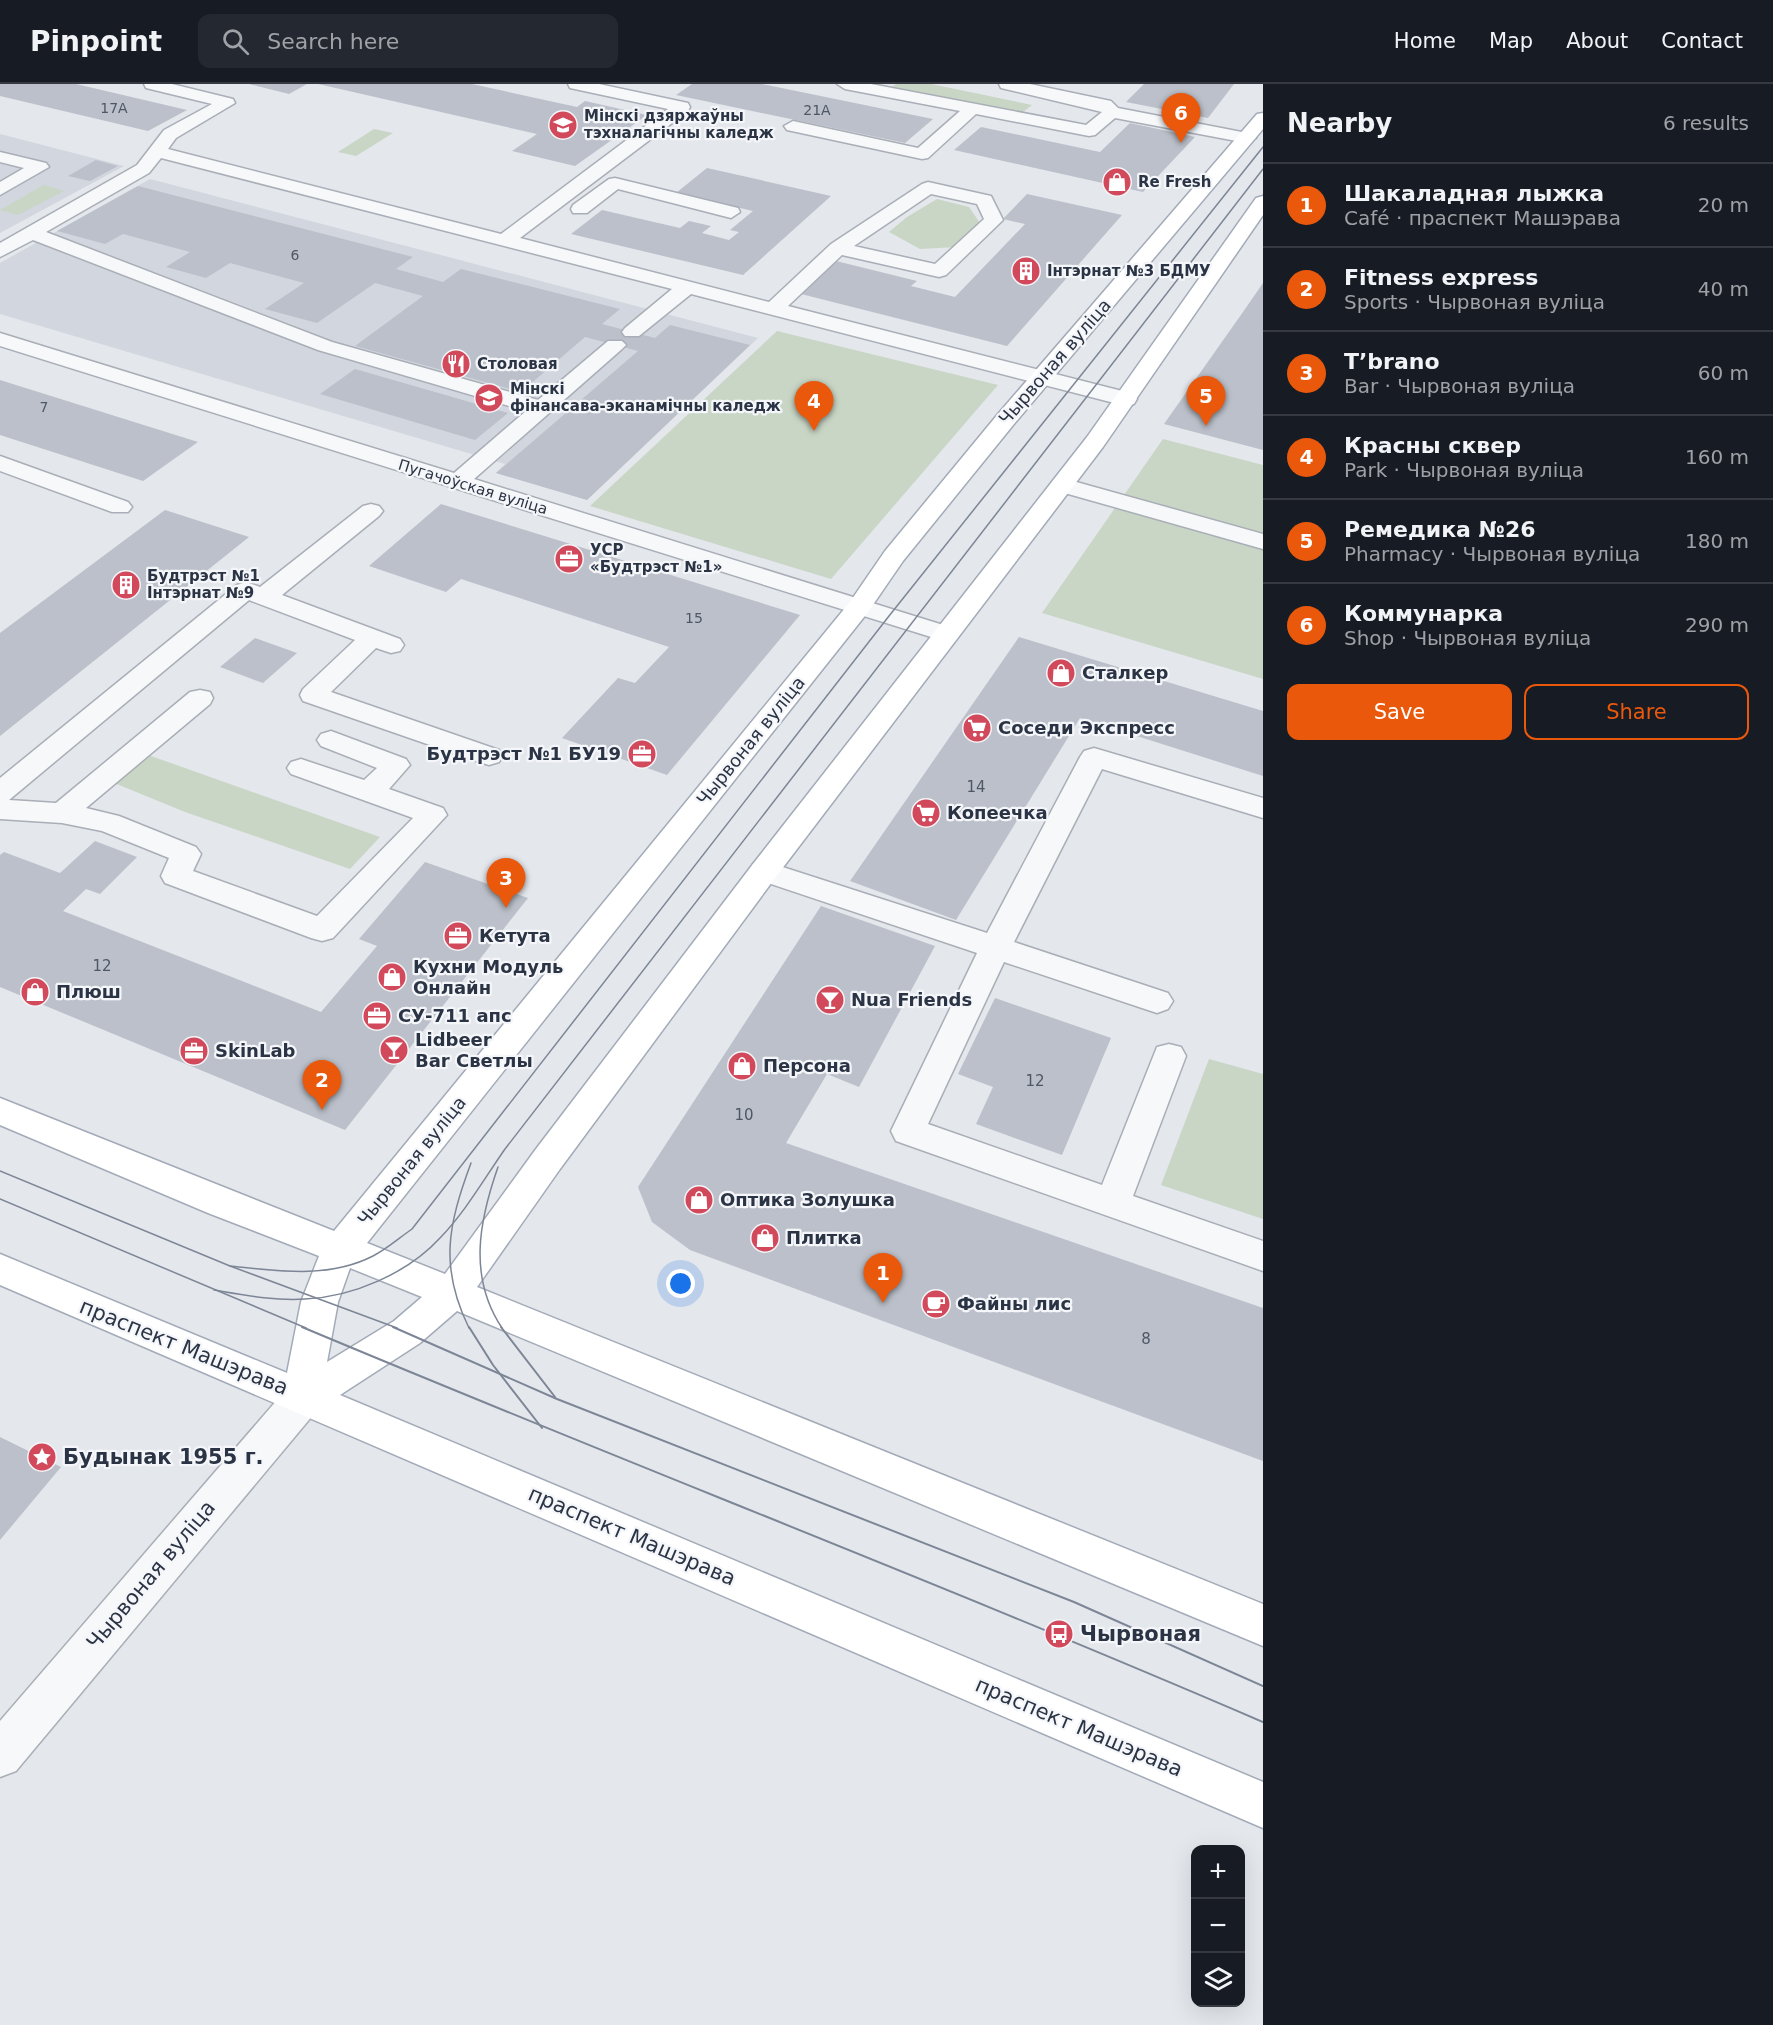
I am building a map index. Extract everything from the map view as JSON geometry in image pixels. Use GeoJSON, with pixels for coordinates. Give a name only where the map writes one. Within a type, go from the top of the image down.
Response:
{"type":"FeatureCollection","features":[{"type":"Feature","properties":{"kind":"main road","name":"Чырвоная вуліца"},"geometry":{"type":"LineString","coordinates":[[304,1396],[310,1332],[328,1272],[342,1248],[859,606],[894,556],[1255,128]]}},
{"type":"Feature","properties":{"kind":"main road","name":"Чырвоная вуліца"},"geometry":{"type":"LineString","coordinates":[[304,1396],[407,1332],[452,1293],[555,1149],[764,871],[1126,399],[1263,202]]}},
{"type":"Feature","properties":{"kind":"main road"},"geometry":{"type":"LineString","coordinates":[[0,1111],[221,1203],[342,1248],[1263,1625]]}},
{"type":"Feature","properties":{"kind":"main road","name":"праспект Машэрава"},"geometry":{"type":"LineString","coordinates":[[0,1269],[128,1325],[304,1396],[1263,1805]]}},
{"type":"Feature","properties":{"kind":"street"},"geometry":{"type":"LineString","coordinates":[[0,251],[143,170],[170,134],[227,103],[152,84]]}},
{"type":"Feature","properties":{"kind":"street"},"geometry":{"type":"LineString","coordinates":[[505,240],[682,107],[576,84]]}},
{"type":"Feature","properties":{"kind":"street"},"geometry":{"type":"LineString","coordinates":[[845,84],[1089,131],[1113,112]]}},
{"type":"Feature","properties":{"kind":"street"},"geometry":{"type":"LineString","coordinates":[[1007,84],[1050,88],[1105,105],[1113,112],[1255,128]]}},
{"type":"Feature","properties":{"kind":"street"},"geometry":{"type":"LineString","coordinates":[[793,126],[922,154],[972,109]]}},
{"type":"Feature","properties":{"kind":"street"},"geometry":{"type":"LineString","coordinates":[[156,151],[1126,399]]}},
{"type":"Feature","properties":{"kind":"street"},"geometry":{"type":"LineString","coordinates":[[0,157],[40,167],[0,189]]}},
{"type":"Feature","properties":{"kind":"street"},"geometry":{"type":"LineString","coordinates":[[561,223],[615,183],[731,212]]}},
{"type":"Feature","properties":{"kind":"street"},"geometry":{"type":"LineString","coordinates":[[773,309],[837,248],[928,188],[984,200],[994,220],[939,271],[837,248]]}},
{"type":"Feature","properties":{"kind":"street"},"geometry":{"type":"LineString","coordinates":[[31,233],[325,346],[542,408]]}},
{"type":"Feature","properties":{"kind":"street"},"geometry":{"type":"LineString","coordinates":[[526,246],[544,234]]}},
{"type":"Feature","properties":{"kind":"street"},"geometry":{"type":"LineString","coordinates":[[457,482],[687,287]]}},
{"type":"Feature","properties":{"kind":"street","name":"Пугачоўская вуліца"},"geometry":{"type":"LineString","coordinates":[[0,339],[947,634]]}},
{"type":"Feature","properties":{"kind":"street"},"geometry":{"type":"LineString","coordinates":[[0,463],[120,507]]}},
{"type":"Feature","properties":{"kind":"street"},"geometry":{"type":"LineString","coordinates":[[1062,485],[1263,542]]}},
{"type":"Feature","properties":{"kind":"street"},"geometry":{"type":"LineString","coordinates":[[262,598],[371,511]]}},
{"type":"Feature","properties":{"kind":"street"},"geometry":{"type":"LineString","coordinates":[[0,793],[246,590],[381,642],[313,695],[489,756]]}},
{"type":"Feature","properties":{"kind":"street"},"geometry":{"type":"LineString","coordinates":[[62,813],[200,698]]}},
{"type":"Feature","properties":{"kind":"street"},"geometry":{"type":"LineString","coordinates":[[331,740],[396,765],[369,792]]}},
{"type":"Feature","properties":{"kind":"street"},"geometry":{"type":"LineString","coordinates":[[1263,808],[1094,757],[995,948],[908,1131],[1263,1256]]}},
{"type":"Feature","properties":{"kind":"street"},"geometry":{"type":"LineString","coordinates":[[0,809],[62,813],[109,824],[186,854],[176,876],[322,930],[433,815],[301,768]]}},
{"type":"Feature","properties":{"kind":"street"},"geometry":{"type":"LineString","coordinates":[[764,871],[1157,1001]]}},
{"type":"Feature","properties":{"kind":"street"},"geometry":{"type":"LineString","coordinates":[[1113,1203],[1169,1056]]}},
{"type":"Feature","properties":{"kind":"street","name":"Чырвоная вуліца"},"geometry":{"type":"LineString","coordinates":[[0,1755],[304,1396]]}},
{"type":"Feature","properties":{"kind":"shaded area"},"geometry":{"type":"Polygon","coordinates":[[[0,134],[124,166],[0,233],[0,134]]]}},
{"type":"Feature","properties":{"kind":"shaded area","name":"Мінскі фінансава-эканамічны каледж"},"geometry":{"type":"Polygon","coordinates":[[[150,179],[758,338],[587,500],[496,473],[505,464],[0,314],[0,263],[150,179]]]}},
{"type":"Feature","properties":{"kind":"green space"},"geometry":{"type":"Polygon","coordinates":[[[896,84],[931,84],[1032,105],[1022,113],[892,87],[896,84]]]}},
{"type":"Feature","properties":{"kind":"green space"},"geometry":{"type":"Polygon","coordinates":[[[374,129],[393,133],[356,156],[338,152],[374,129]]]}},
{"type":"Feature","properties":{"kind":"green space"},"geometry":{"type":"Polygon","coordinates":[[[44,185],[64,191],[18,215],[0,210],[44,185]]]}},
{"type":"Feature","properties":{"kind":"green space"},"geometry":{"type":"Polygon","coordinates":[[[937,199],[969,207],[980,223],[957,247],[920,249],[889,232],[907,217],[937,199]]]}},
{"type":"Feature","properties":{"kind":"green space"},"geometry":{"type":"Polygon","coordinates":[[[777,331],[998,385],[831,579],[590,506],[777,331]]]}},
{"type":"Feature","properties":{"kind":"green space"},"geometry":{"type":"Polygon","coordinates":[[[1163,439],[1263,465],[1263,679],[1042,613],[1163,439]]]}},
{"type":"Feature","properties":{"kind":"green space"},"geometry":{"type":"Polygon","coordinates":[[[134,750],[380,837],[350,869],[185,812],[102,778],[134,750]]]}},
{"type":"Feature","properties":{"kind":"green space"},"geometry":{"type":"Polygon","coordinates":[[[1209,1059],[1263,1074],[1263,1219],[1161,1185],[1209,1059]]]}},
{"type":"Feature","properties":{"kind":"building"},"geometry":{"type":"Polygon","coordinates":[[[0,84],[76,84],[187,110],[148,131],[0,96],[0,84]]]}},
{"type":"Feature","properties":{"kind":"building"},"geometry":{"type":"Polygon","coordinates":[[[249,84],[307,84],[289,94],[249,84]]]}},
{"type":"Feature","properties":{"kind":"building","name":"Мінскі дзяржаўны тэхналагічны каледж"},"geometry":{"type":"Polygon","coordinates":[[[318,84],[472,84],[577,107],[585,101],[647,115],[575,166],[512,151],[537,134],[318,84]]]}},
{"type":"Feature","properties":{"kind":"building"},"geometry":{"type":"Polygon","coordinates":[[[692,84],[762,84],[933,119],[905,143],[676,95],[692,84]]]}},
{"type":"Feature","properties":{"kind":"building"},"geometry":{"type":"Polygon","coordinates":[[[1144,84],[1234,84],[1208,118],[1126,102],[1144,84]]]}},
{"type":"Feature","properties":{"kind":"building"},"geometry":{"type":"Polygon","coordinates":[[[1130,123],[1195,137],[1143,192],[954,150],[981,127],[1100,152],[1130,123]]]}},
{"type":"Feature","properties":{"kind":"building"},"geometry":{"type":"Polygon","coordinates":[[[96,160],[118,166],[90,181],[68,176],[96,160]]]}},
{"type":"Feature","properties":{"kind":"building"},"geometry":{"type":"Polygon","coordinates":[[[707,168],[831,196],[743,275],[571,234],[602,210],[680,228],[689,221],[711,226],[702,233],[729,240],[739,232],[730,230],[753,211],[676,193],[707,168]]]}},
{"type":"Feature","properties":{"kind":"building","name":"Мінскі фінансава-эканамічны каледж"},"geometry":{"type":"Polygon","coordinates":[[[138,186],[413,257],[396,269],[443,282],[461,269],[620,309],[602,324],[655,338],[670,325],[750,345],[587,500],[496,473],[638,351],[585,337],[521,392],[355,346],[423,296],[375,283],[317,323],[265,309],[304,283],[230,263],[206,278],[166,267],[190,252],[123,234],[105,244],[57,231],[138,186]]]}},
{"type":"Feature","properties":{"kind":"building","name":"Інтэрнат №3 БДМУ"},"geometry":{"type":"Polygon","coordinates":[[[1027,194],[1122,215],[1007,346],[801,294],[836,261],[917,281],[911,286],[955,297],[1025,224],[1003,219],[1027,194]]]}},
{"type":"Feature","properties":{"kind":"building"},"geometry":{"type":"Polygon","coordinates":[[[1263,283],[1263,450],[1164,424],[1243,312],[1263,283]]]}},
{"type":"Feature","properties":{"kind":"building"},"geometry":{"type":"Polygon","coordinates":[[[355,369],[508,413],[475,440],[320,394],[355,369]]]}},
{"type":"Feature","properties":{"kind":"building"},"geometry":{"type":"Polygon","coordinates":[[[0,380],[198,442],[143,481],[0,435],[0,380]]]}},
{"type":"Feature","properties":{"kind":"building"},"geometry":{"type":"Polygon","coordinates":[[[441,504],[800,615],[667,775],[562,738],[618,678],[635,683],[669,647],[461,579],[446,592],[369,566],[441,504]]]}},
{"type":"Feature","properties":{"kind":"building","name":"Будтрэст №1 Інтэрнат №9"},"geometry":{"type":"Polygon","coordinates":[[[165,510],[249,537],[0,736],[0,633],[165,510]]]}},
{"type":"Feature","properties":{"kind":"building"},"geometry":{"type":"Polygon","coordinates":[[[1019,637],[1263,711],[1263,776],[1080,718],[956,920],[850,881],[1019,637]]]}},
{"type":"Feature","properties":{"kind":"building"},"geometry":{"type":"Polygon","coordinates":[[[255,638],[297,653],[263,683],[220,667],[255,638]]]}},
{"type":"Feature","properties":{"kind":"building"},"geometry":{"type":"Polygon","coordinates":[[[95,841],[137,857],[100,894],[86,889],[63,911],[321,1012],[377,946],[359,939],[425,862],[528,898],[345,1130],[0,987],[0,855],[4,852],[60,873],[95,841]]]}},
{"type":"Feature","properties":{"kind":"building"},"geometry":{"type":"Polygon","coordinates":[[[821,906],[935,946],[859,1087],[827,1074],[786,1143],[1263,1308],[1263,1461],[690,1250],[652,1222],[638,1187],[821,906]]]}},
{"type":"Feature","properties":{"kind":"building"},"geometry":{"type":"Polygon","coordinates":[[[995,998],[1111,1038],[1062,1155],[976,1124],[993,1087],[958,1074],[995,998]]]}},
{"type":"Feature","properties":{"kind":"building"},"geometry":{"type":"Polygon","coordinates":[[[0,1437],[61,1467],[0,1540],[0,1437]]]}},
{"type":"Feature","properties":{"kind":"tram line"},"geometry":{"type":"LineString","coordinates":[[230,1266],[303,1272],[338,1268],[373,1256],[412,1229],[889,616],[1263,147]]}},
{"type":"Feature","properties":{"kind":"tram line"},"geometry":{"type":"LineString","coordinates":[[453,1223],[505,1149],[1263,169]]}},
{"type":"Feature","properties":{"kind":"tram line"},"geometry":{"type":"LineString","coordinates":[[453,1223],[471,1163]]}},
{"type":"Feature","properties":{"kind":"tram line"},"geometry":{"type":"LineString","coordinates":[[498,1167],[486,1208],[480,1249],[484,1289],[491,1309],[502,1328]]}},
{"type":"Feature","properties":{"kind":"tram line"},"geometry":{"type":"LineString","coordinates":[[0,1171],[230,1266]]}},
{"type":"Feature","properties":{"kind":"tram line"},"geometry":{"type":"LineString","coordinates":[[0,1199],[217,1290]]}},
{"type":"Feature","properties":{"kind":"tram line"},"geometry":{"type":"LineString","coordinates":[[316,1298],[342,1294],[396,1272],[427,1251],[453,1223]]}},
{"type":"Feature","properties":{"kind":"tram line"},"geometry":{"type":"LineString","coordinates":[[453,1223],[450,1265],[453,1285],[469,1328]]}},
{"type":"Feature","properties":{"kind":"tram line"},"geometry":{"type":"LineString","coordinates":[[230,1266],[316,1298]]}},
{"type":"Feature","properties":{"kind":"tram line"},"geometry":{"type":"LineString","coordinates":[[217,1290],[282,1299],[316,1298]]}},
{"type":"Feature","properties":{"kind":"tram line"},"geometry":{"type":"LineString","coordinates":[[217,1290],[306,1328]]}},
{"type":"Feature","properties":{"kind":"tram line"},"geometry":{"type":"LineString","coordinates":[[316,1298],[397,1328]]}},
{"type":"Feature","properties":{"kind":"tram line"},"geometry":{"type":"LineString","coordinates":[[302,1327],[540,1425]]}},
{"type":"Feature","properties":{"kind":"tram line"},"geometry":{"type":"LineString","coordinates":[[393,1327],[500,1374]]}},
{"type":"Feature","properties":{"kind":"tram line"},"geometry":{"type":"LineString","coordinates":[[469,1327],[500,1374]]}},
{"type":"Feature","properties":{"kind":"tram line"},"geometry":{"type":"LineString","coordinates":[[501,1327],[555,1397]]}},
{"type":"Feature","properties":{"kind":"tram line"},"geometry":{"type":"LineString","coordinates":[[500,1374],[557,1399],[1074,1602],[1263,1686]]}},
{"type":"Feature","properties":{"kind":"tram line"},"geometry":{"type":"LineString","coordinates":[[500,1374],[540,1425]]}},
{"type":"Feature","properties":{"kind":"tram line"},"geometry":{"type":"LineString","coordinates":[[540,1425],[1024,1621],[1263,1722]]}},
{"type":"Feature","properties":{"kind":"place","name":"Мінскі дзяржаўны тэхналагічны каледж"},"geometry":{"type":"Point","coordinates":[563,125]}},
{"type":"Feature","properties":{"kind":"place","name":"Коммунарка"},"geometry":{"type":"Point","coordinates":[1181,143]}},
{"type":"Feature","properties":{"kind":"place","name":"Re Fresh"},"geometry":{"type":"Point","coordinates":[1117,182]}},
{"type":"Feature","properties":{"kind":"place","name":"Інтэрнат №3 БДМУ"},"geometry":{"type":"Point","coordinates":[1026,271]}},
{"type":"Feature","properties":{"kind":"place","name":"Столовая"},"geometry":{"type":"Point","coordinates":[456,364]}},
{"type":"Feature","properties":{"kind":"place","name":"Мінскі фінансава-эканамічны каледж"},"geometry":{"type":"Point","coordinates":[489,398]}},
{"type":"Feature","properties":{"kind":"place","name":"Ремедика №26"},"geometry":{"type":"Point","coordinates":[1206,426]}},
{"type":"Feature","properties":{"kind":"place","name":"Красны сквер"},"geometry":{"type":"Point","coordinates":[814,431]}},
{"type":"Feature","properties":{"kind":"place","name":"УСР «Будтрэст №1»"},"geometry":{"type":"Point","coordinates":[569,559]}},
{"type":"Feature","properties":{"kind":"place","name":"Будтрэст №1 Інтэрнат №9"},"geometry":{"type":"Point","coordinates":[126,585]}},
{"type":"Feature","properties":{"kind":"place","name":"Сталкер"},"geometry":{"type":"Point","coordinates":[1061,673]}},
{"type":"Feature","properties":{"kind":"place","name":"Соседи Экспресс"},"geometry":{"type":"Point","coordinates":[977,728]}},
{"type":"Feature","properties":{"kind":"place","name":"Будтрэст №1 БУ19"},"geometry":{"type":"Point","coordinates":[642,754]}},
{"type":"Feature","properties":{"kind":"place","name":"Копеечка"},"geometry":{"type":"Point","coordinates":[926,813]}},
{"type":"Feature","properties":{"kind":"place","name":"T’brano"},"geometry":{"type":"Point","coordinates":[506,908]}},
{"type":"Feature","properties":{"kind":"place","name":"Кетута"},"geometry":{"type":"Point","coordinates":[458,936]}},
{"type":"Feature","properties":{"kind":"place","name":"Кухни Модуль Онлайн"},"geometry":{"type":"Point","coordinates":[392,977]}},
{"type":"Feature","properties":{"kind":"place","name":"Плюш"},"geometry":{"type":"Point","coordinates":[35,992]}},
{"type":"Feature","properties":{"kind":"place","name":"Nua Friends"},"geometry":{"type":"Point","coordinates":[830,1000]}},
{"type":"Feature","properties":{"kind":"place","name":"СУ-711 апс"},"geometry":{"type":"Point","coordinates":[377,1016]}},
{"type":"Feature","properties":{"kind":"place","name":"Lidbeer Bar Светлы"},"geometry":{"type":"Point","coordinates":[394,1050]}},
{"type":"Feature","properties":{"kind":"place","name":"SkinLab"},"geometry":{"type":"Point","coordinates":[194,1051]}},
{"type":"Feature","properties":{"kind":"place","name":"Персона"},"geometry":{"type":"Point","coordinates":[742,1066]}},
{"type":"Feature","properties":{"kind":"place","name":"Fitness express"},"geometry":{"type":"Point","coordinates":[322,1110]}},
{"type":"Feature","properties":{"kind":"place","name":"Оптика Золушка"},"geometry":{"type":"Point","coordinates":[699,1200]}},
{"type":"Feature","properties":{"kind":"place","name":"Плитка"},"geometry":{"type":"Point","coordinates":[765,1238]}},
{"type":"Feature","properties":{"kind":"place","name":"Шакаладная лыжка"},"geometry":{"type":"Point","coordinates":[883,1303]}},
{"type":"Feature","properties":{"kind":"place","name":"Файны лис"},"geometry":{"type":"Point","coordinates":[936,1304]}},
{"type":"Feature","properties":{"kind":"place","name":"Будынак 1955 г."},"geometry":{"type":"Point","coordinates":[42,1457]}},
{"type":"Feature","properties":{"kind":"place","name":"Чырвоная"},"geometry":{"type":"Point","coordinates":[1059,1634]}}]}
